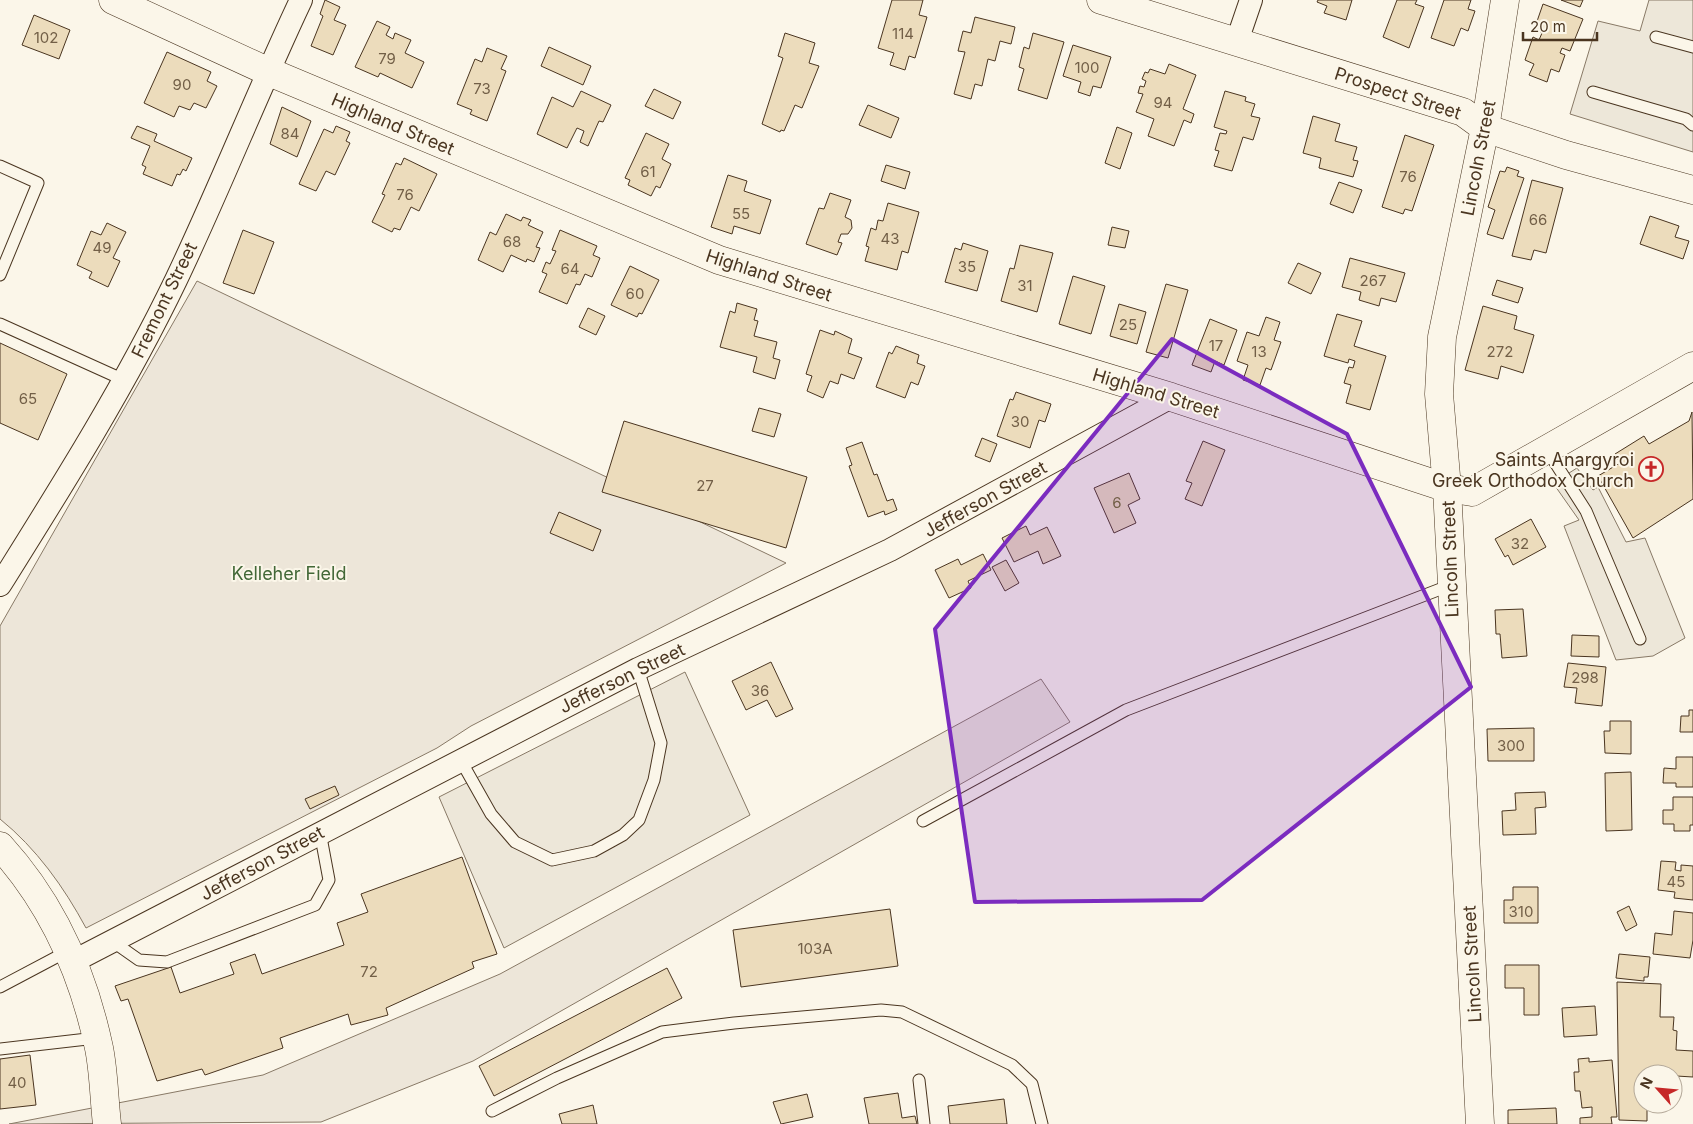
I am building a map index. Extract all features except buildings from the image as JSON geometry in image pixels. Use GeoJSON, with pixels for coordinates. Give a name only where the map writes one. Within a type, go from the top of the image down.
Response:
{"type":"FeatureCollection","features":[{"type":"Feature","properties":{"kind":"main road","name":"Highland Street"},"geometry":{"type":"LineString","coordinates":[[113,0],[267,71],[719,260],[1171,397],[1447,488],[1472,492],[1693,366]]}},
{"type":"Feature","properties":{"kind":"main road","name":"Prospect Street"},"geometry":{"type":"LineString","coordinates":[[1102,0],[1463,112],[1485,128],[1566,155],[1693,190]]}},
{"type":"Feature","properties":{"kind":"main road","name":"Lincoln Street"},"geometry":{"type":"LineString","coordinates":[[1480,1124],[1447,488],[1439,394],[1442,337],[1485,128],[1505,0]]}},
{"type":"Feature","properties":{"kind":"main road"},"geometry":{"type":"LineString","coordinates":[[0,846],[16,863],[47,906],[71,956],[87,998],[96,1038],[107,1124]]}},
{"type":"Feature","properties":{"kind":"street","name":"Fremont Street"},"geometry":{"type":"LineString","coordinates":[[0,585],[68,477],[124,380],[176,280],[267,71],[301,0]]}},
{"type":"Feature","properties":{"kind":"street"},"geometry":{"type":"LineString","coordinates":[[1237,41],[1251,0]]}},
{"type":"Feature","properties":{"kind":"street","name":"Jefferson Street"},"geometry":{"type":"LineString","coordinates":[[71,956],[112,941],[460,759],[638,669],[890,550],[1171,397]]}},
{"type":"Feature","properties":{"kind":"lane"},"geometry":{"type":"LineString","coordinates":[[1656,37],[1693,47]]}},
{"type":"Feature","properties":{"kind":"lane"},"geometry":{"type":"LineString","coordinates":[[1593,92],[1686,119],[1693,125]]}},
{"type":"Feature","properties":{"kind":"lane"},"geometry":{"type":"LineString","coordinates":[[0,166],[38,183],[0,275]]}},
{"type":"Feature","properties":{"kind":"lane"},"geometry":{"type":"LineString","coordinates":[[0,324],[124,380]]}},
{"type":"Feature","properties":{"kind":"lane"},"geometry":{"type":"LineString","coordinates":[[1547,450],[1586,511],[1640,639]]}},
{"type":"Feature","properties":{"kind":"lane"},"geometry":{"type":"LineString","coordinates":[[923,822],[1126,710],[1451,585]]}},
{"type":"Feature","properties":{"kind":"lane"},"geometry":{"type":"LineString","coordinates":[[460,759],[491,814],[515,842],[552,860],[594,851],[624,835],[639,820],[654,780],[661,743],[638,669]]}},
{"type":"Feature","properties":{"kind":"lane"},"geometry":{"type":"LineString","coordinates":[[112,941],[139,960],[167,962],[315,905],[329,880],[320,832]]}},
{"type":"Feature","properties":{"kind":"lane"},"geometry":{"type":"LineString","coordinates":[[0,987],[71,956]]}},
{"type":"Feature","properties":{"kind":"lane"},"geometry":{"type":"LineString","coordinates":[[492,1111],[557,1078],[662,1032],[734,1022],[881,1010],[902,1012],[1012,1066],[1032,1084],[1042,1124]]}},
{"type":"Feature","properties":{"kind":"lane"},"geometry":{"type":"LineString","coordinates":[[0,1049],[96,1038]]}},
{"type":"Feature","properties":{"kind":"lane"},"geometry":{"type":"LineString","coordinates":[[919,1080],[924,1124]]}},
{"type":"Feature","properties":{"kind":"highlighted area"},"geometry":{"type":"Polygon","coordinates":[[[1172,339],[1347,434],[1471,687],[1202,900],[975,902],[935,629],[1172,339]]]}},
{"type":"Feature","properties":{"kind":"green space","name":"Kelleher Field"},"geometry":{"type":"Polygon","coordinates":[[[197,281],[786,563],[471,726],[437,748],[86,928],[59,883],[37,855],[26,842],[0,819],[0,626],[197,281]]]}},
{"type":"Feature","properties":{"kind":"green space"},"geometry":{"type":"Polygon","coordinates":[[[1041,679],[1070,722],[473,1061],[321,1122],[9,1124],[263,1075],[500,974],[1041,679]]]}},
{"type":"Feature","properties":{"kind":"shaded area"},"geometry":{"type":"Polygon","coordinates":[[[1649,0],[1693,0],[1693,152],[1570,114],[1598,21],[1640,31],[1649,0]]]}},
{"type":"Feature","properties":{"kind":"shaded area"},"geometry":{"type":"Polygon","coordinates":[[[1577,468],[1593,490],[1598,487],[1626,542],[1645,538],[1685,638],[1653,656],[1616,660],[1564,526],[1579,520],[1553,483],[1577,468]]]}},
{"type":"Feature","properties":{"kind":"shaded area"},"geometry":{"type":"Polygon","coordinates":[[[685,672],[750,815],[504,948],[439,797],[685,672]]]}},
{"type":"Feature","properties":{"kind":"place","name":"Saints Anargyroi Greek Orthodox Church"},"geometry":{"type":"Point","coordinates":[1651,469]}}]}
